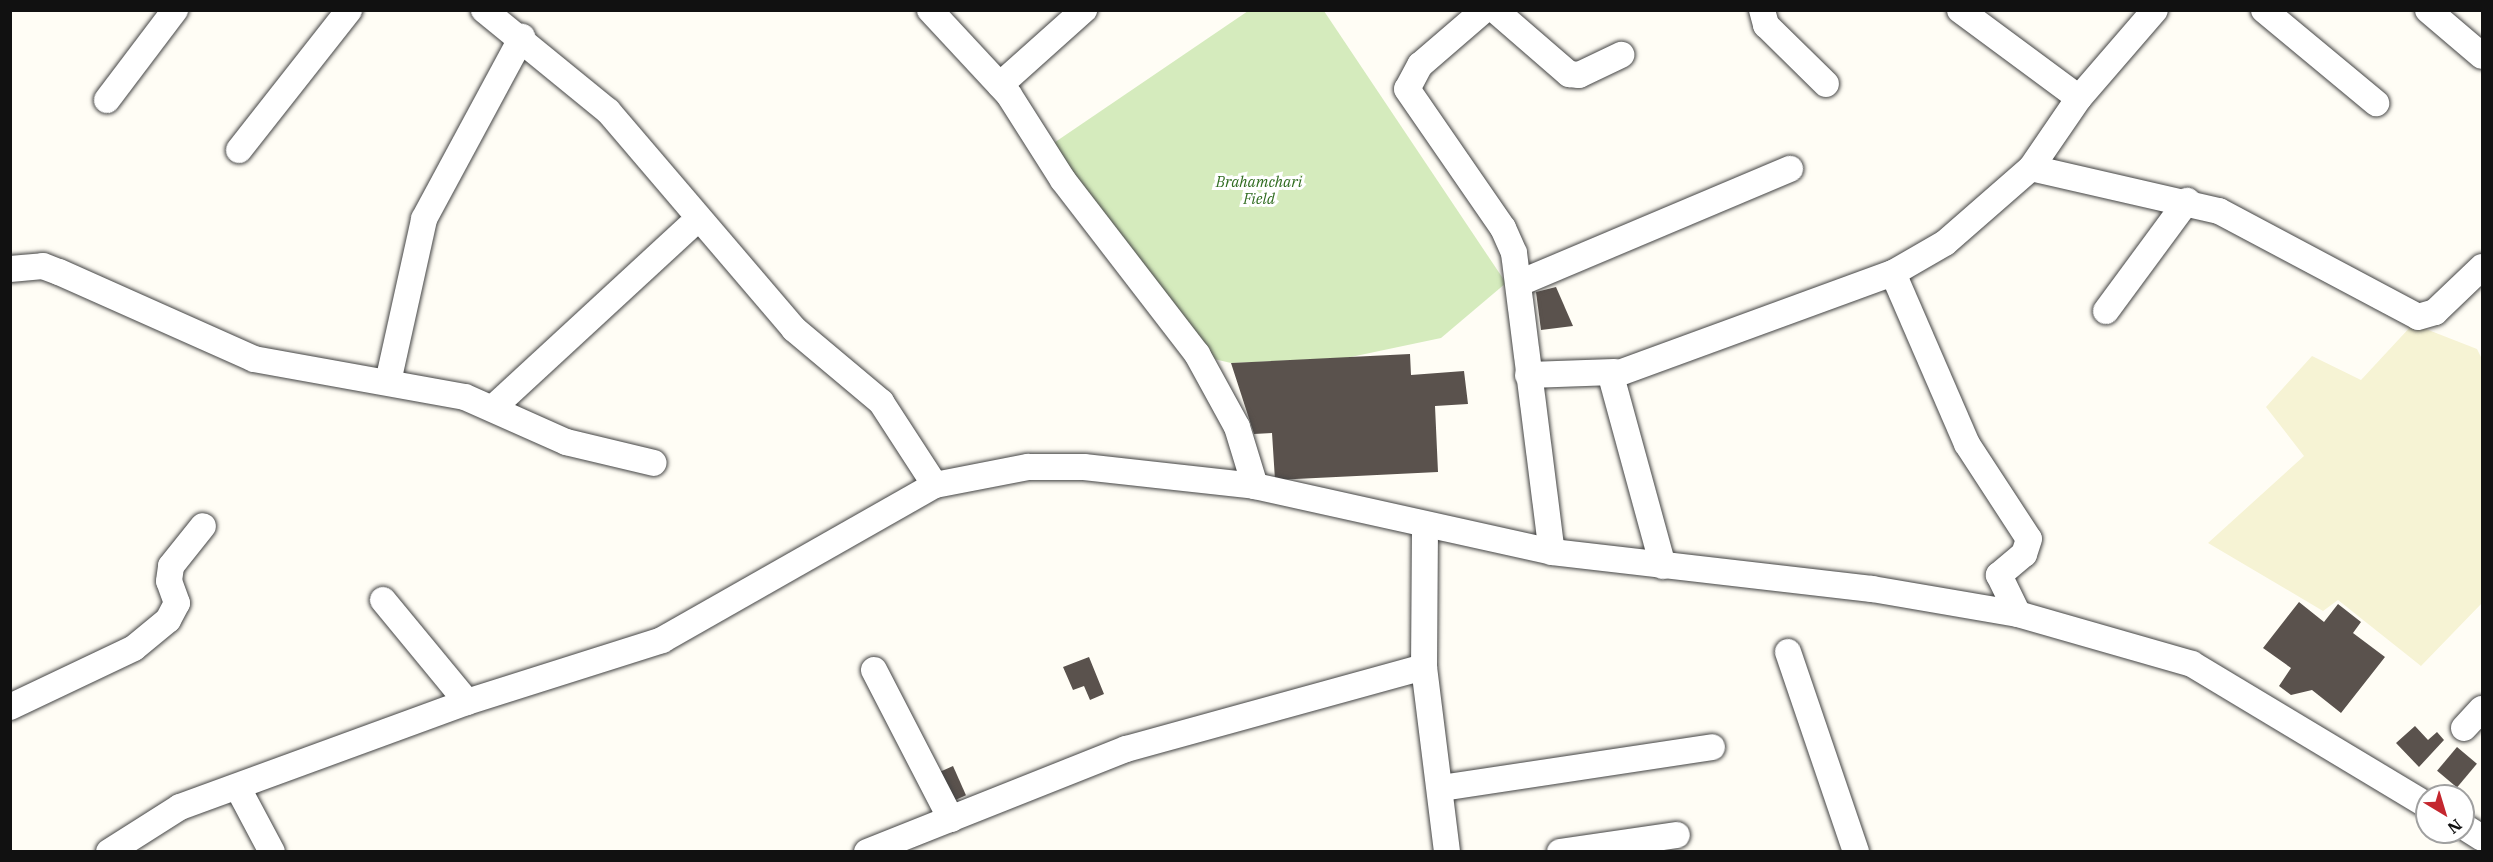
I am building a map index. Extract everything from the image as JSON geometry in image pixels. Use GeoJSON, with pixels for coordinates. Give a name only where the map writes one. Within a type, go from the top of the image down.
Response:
{"type":"FeatureCollection","features":[{"type":"Feature","properties":{"kind":"street"},"geometry":{"type":"LineString","coordinates":[[107,100],[175,10]]}},
{"type":"Feature","properties":{"kind":"street"},"geometry":{"type":"LineString","coordinates":[[239,150],[349,10]]}},
{"type":"Feature","properties":{"kind":"street"},"geometry":{"type":"LineString","coordinates":[[484,10],[522,37],[608,111],[794,329],[881,402],[935,485]]}},
{"type":"Feature","properties":{"kind":"street"},"geometry":{"type":"LineString","coordinates":[[930,10],[1000,85],[1063,180],[1197,354],[1237,426],[1254,486]]}},
{"type":"Feature","properties":{"kind":"street"},"geometry":{"type":"LineString","coordinates":[[1000,85],[1084,10]]}},
{"type":"Feature","properties":{"kind":"street"},"geometry":{"type":"LineString","coordinates":[[1484,10],[1420,65],[1407,89],[1503,228],[1522,282],[1528,375],[1552,552]]}},
{"type":"Feature","properties":{"kind":"street"},"geometry":{"type":"LineString","coordinates":[[1495,10],[1569,74],[1579,75],[1622,55]]}},
{"type":"Feature","properties":{"kind":"street"},"geometry":{"type":"LineString","coordinates":[[1762,10],[1766,25],[1826,84]]}},
{"type":"Feature","properties":{"kind":"street"},"geometry":{"type":"LineString","coordinates":[[1960,10],[2079,98]]}},
{"type":"Feature","properties":{"kind":"street"},"geometry":{"type":"LineString","coordinates":[[1528,375],[1615,372],[1893,273],[1945,243],[2031,168],[2079,98],[2156,10]]}},
{"type":"Feature","properties":{"kind":"street"},"geometry":{"type":"LineString","coordinates":[[2264,10],[2376,103]]}},
{"type":"Feature","properties":{"kind":"street"},"geometry":{"type":"LineString","coordinates":[[2428,10],[2482,56]]}},
{"type":"Feature","properties":{"kind":"street"},"geometry":{"type":"LineString","coordinates":[[388,382],[424,219],[522,37]]}},
{"type":"Feature","properties":{"kind":"street"},"geometry":{"type":"LineString","coordinates":[[2031,168],[2187,201],[2248,223],[2418,317],[2435,312],[2481,272]]}},
{"type":"Feature","properties":{"kind":"street"},"geometry":{"type":"LineString","coordinates":[[1522,282],[1790,169]]}},
{"type":"Feature","properties":{"kind":"street"},"geometry":{"type":"LineString","coordinates":[[2106,311],[2187,201]]}},
{"type":"Feature","properties":{"kind":"street"},"geometry":{"type":"LineString","coordinates":[[494,407],[689,227]]}},
{"type":"Feature","properties":{"kind":"street"},"geometry":{"type":"LineString","coordinates":[[10,269],[43,266],[254,359],[388,382],[494,407],[566,442],[654,463]]}},
{"type":"Feature","properties":{"kind":"street"},"geometry":{"type":"LineString","coordinates":[[1893,273],[1967,444],[2029,538],[2024,554],[1999,575],[2018,614]]}},
{"type":"Feature","properties":{"kind":"street"},"geometry":{"type":"LineString","coordinates":[[1615,372],[1611,390],[1663,566]]}},
{"type":"Feature","properties":{"kind":"street"},"geometry":{"type":"LineString","coordinates":[[109,852],[180,807],[238,788],[467,702],[662,640],[935,485],[990,471],[1073,467],[1254,486],[1425,527],[1552,552],[1872,589],[2018,614],[2192,664],[2415,799]]}},
{"type":"Feature","properties":{"kind":"street"},"geometry":{"type":"LineString","coordinates":[[10,707],[134,648],[168,620],[177,603],[168,573],[202,526]]}},
{"type":"Feature","properties":{"kind":"street"},"geometry":{"type":"LineString","coordinates":[[1425,527],[1424,668],[1442,788],[1447,852]]}},
{"type":"Feature","properties":{"kind":"street"},"geometry":{"type":"LineString","coordinates":[[383,600],[467,702]]}},
{"type":"Feature","properties":{"kind":"street"},"geometry":{"type":"LineString","coordinates":[[1788,652],[1856,852]]}},
{"type":"Feature","properties":{"kind":"street"},"geometry":{"type":"LineString","coordinates":[[867,852],[1126,749],[1424,668]]}},
{"type":"Feature","properties":{"kind":"street"},"geometry":{"type":"LineString","coordinates":[[874,670],[951,819]]}},
{"type":"Feature","properties":{"kind":"street"},"geometry":{"type":"LineString","coordinates":[[2464,728],[2482,710]]}},
{"type":"Feature","properties":{"kind":"street"},"geometry":{"type":"LineString","coordinates":[[1442,788],[1712,747]]}},
{"type":"Feature","properties":{"kind":"street"},"geometry":{"type":"LineString","coordinates":[[238,788],[272,852]]}},
{"type":"Feature","properties":{"kind":"street"},"geometry":{"type":"LineString","coordinates":[[1560,852],[1677,835]]}},
{"type":"Feature","properties":{"kind":"shaded area"},"geometry":{"type":"Polygon","coordinates":[[[2413,324],[2477,349],[2482,359],[2482,603],[2421,666],[2338,600],[2323,611],[2208,543],[2304,456],[2266,407],[2312,356],[2361,380],[2413,324]]]}},
{"type":"Feature","properties":{"kind":"green space","name":"Brahamchari Field"},"geometry":{"type":"Polygon","coordinates":[[[1248,11],[1324,11],[1506,283],[1441,338],[1346,358],[1231,363],[1197,355],[1042,151],[1248,11]]]}},
{"type":"Feature","properties":{"kind":"building"},"geometry":{"type":"Polygon","coordinates":[[[1556,287],[1573,326],[1541,330],[1536,292],[1556,287]]]}},
{"type":"Feature","properties":{"kind":"building"},"geometry":{"type":"Polygon","coordinates":[[[1410,354],[1411,375],[1464,371],[1468,404],[1435,406],[1438,472],[1275,480],[1272,433],[1254,434],[1231,363],[1410,354]]]}},
{"type":"Feature","properties":{"kind":"building"},"geometry":{"type":"Polygon","coordinates":[[[2299,602],[2324,622],[2338,604],[2361,622],[2353,633],[2385,657],[2341,713],[2312,690],[2291,695],[2279,686],[2291,668],[2263,648],[2299,602]]]}},
{"type":"Feature","properties":{"kind":"building"},"geometry":{"type":"Polygon","coordinates":[[[1089,657],[1104,694],[1090,700],[1084,686],[1073,690],[1063,667],[1089,657]]]}},
{"type":"Feature","properties":{"kind":"building"},"geometry":{"type":"Polygon","coordinates":[[[2415,726],[2428,740],[2437,732],[2444,740],[2419,767],[2396,743],[2415,726]]]}},
{"type":"Feature","properties":{"kind":"building"},"geometry":{"type":"Polygon","coordinates":[[[2457,747],[2477,764],[2460,784],[2453,784],[2437,771],[2457,747]]]}},
{"type":"Feature","properties":{"kind":"building"},"geometry":{"type":"Polygon","coordinates":[[[953,766],[966,795],[946,804],[933,775],[953,766]]]}}]}
